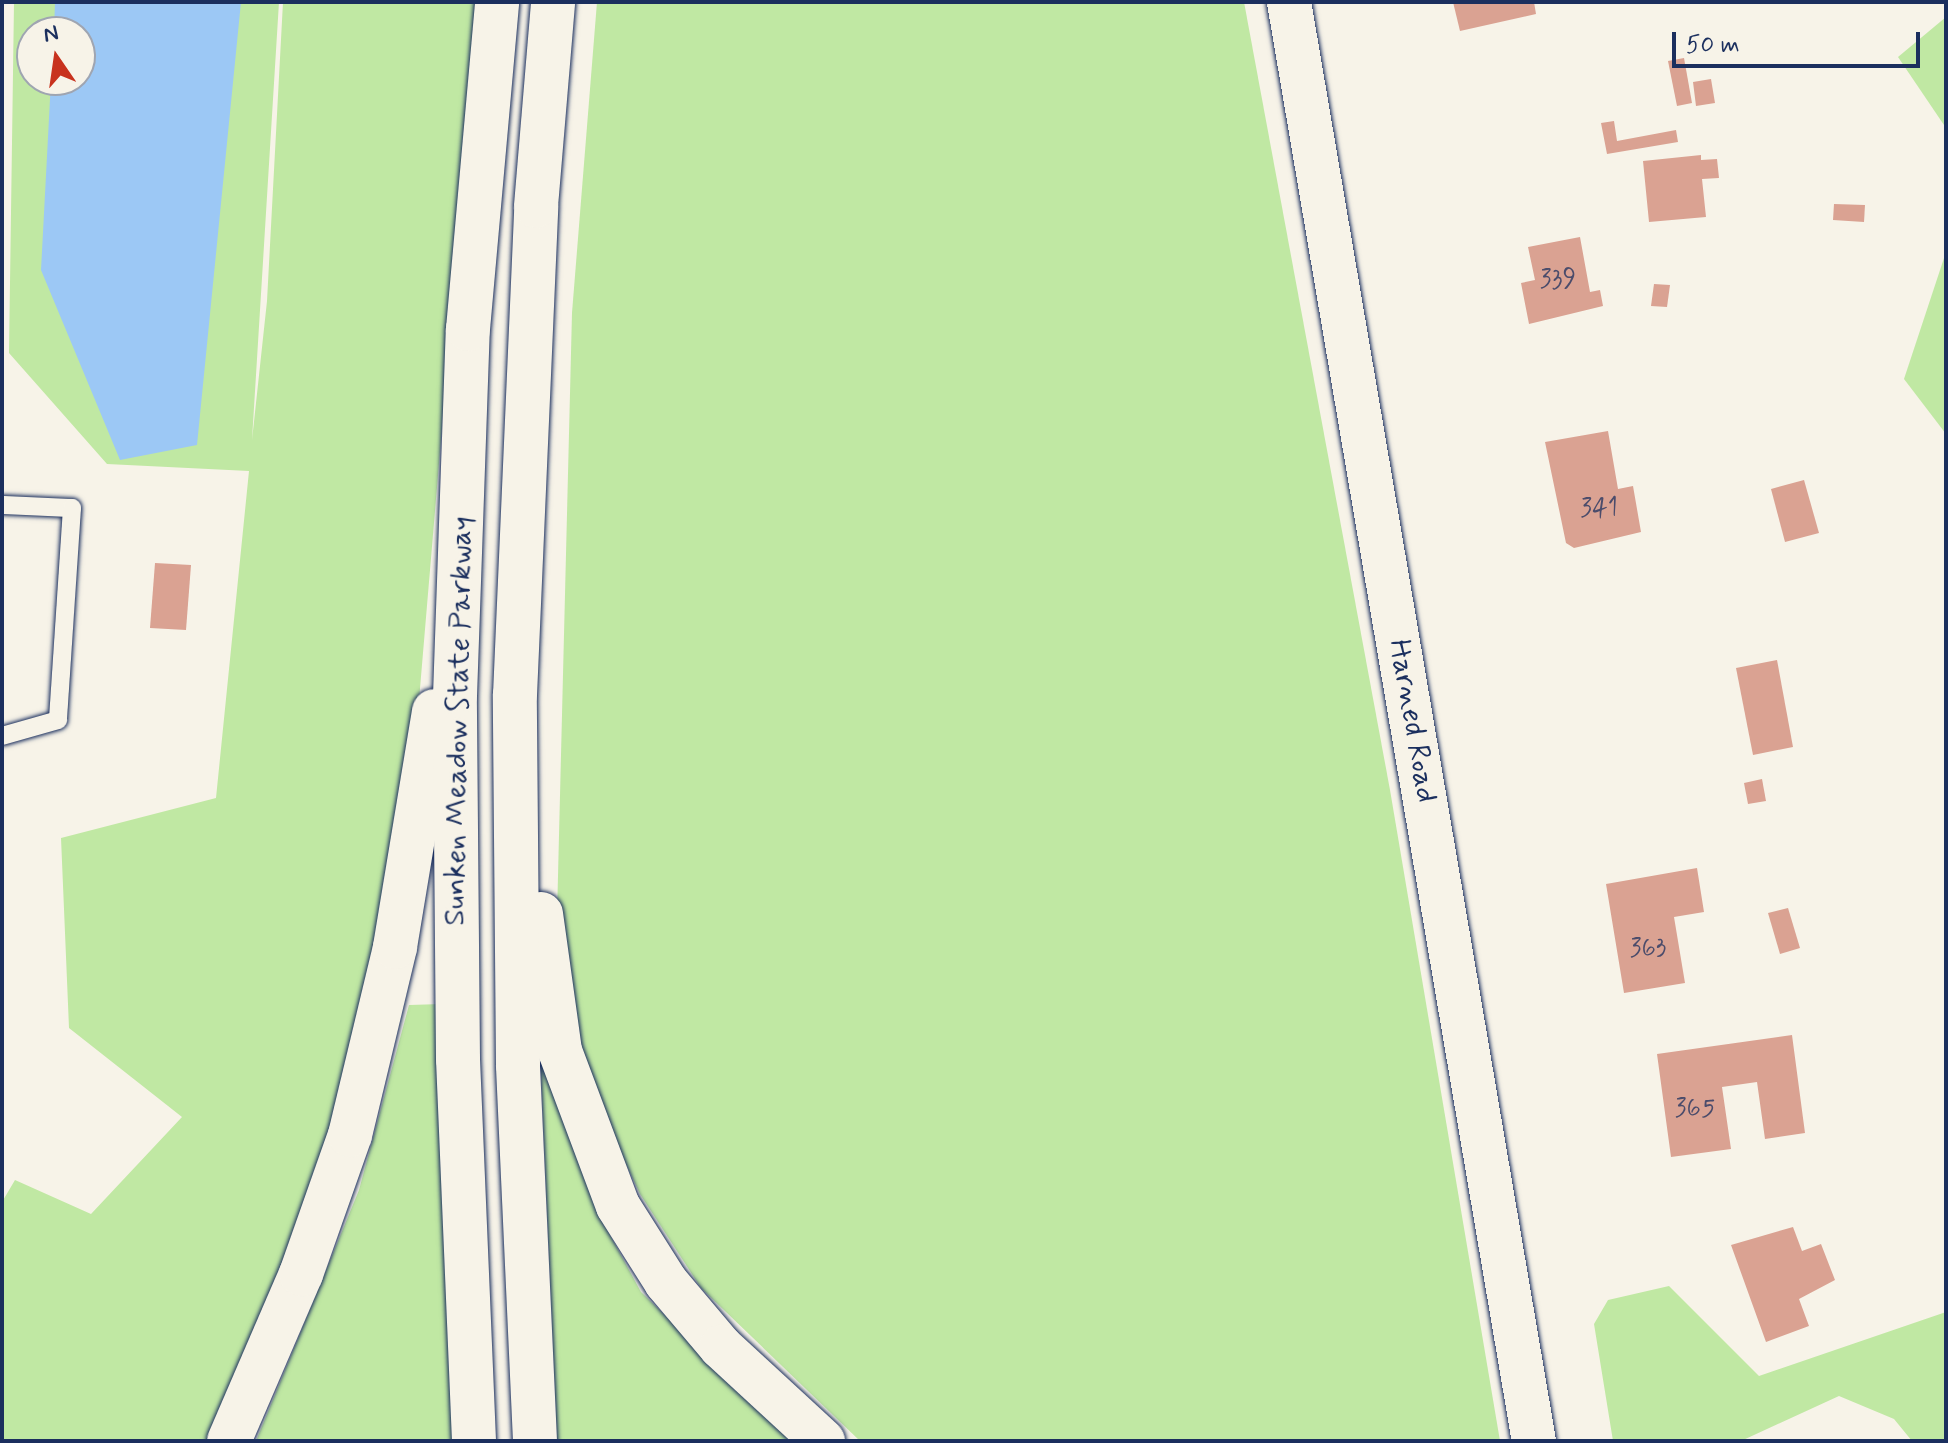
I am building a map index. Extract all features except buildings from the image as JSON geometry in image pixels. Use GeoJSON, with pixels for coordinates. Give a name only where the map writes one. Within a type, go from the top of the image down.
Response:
{"type":"FeatureCollection","features":[{"type":"Feature","properties":{"kind":"main road","name":"Sunken Meadow State Parkway"},"geometry":{"type":"LineString","coordinates":[[474,1441],[458,1059],[458,567],[468,329],[497,2]]}},
{"type":"Feature","properties":{"kind":"main road","name":"Sunken Meadow State Parkway"},"geometry":{"type":"LineString","coordinates":[[535,1441],[517,1036],[518,573],[536,206],[553,2]]}},
{"type":"Feature","properties":{"kind":"main road","name":"Harned Road"},"geometry":{"type":"LineString","coordinates":[[1289,2],[1534,1441]]}},
{"type":"Feature","properties":{"kind":"main road"},"geometry":{"type":"LineString","coordinates":[[229,1441],[301,1274],[358,1104],[407,885],[458,567]]}},
{"type":"Feature","properties":{"kind":"main road"},"geometry":{"type":"LineString","coordinates":[[518,573],[539,793],[545,962],[560,1051],[585,1128],[618,1206],[666,1282],[721,1347],[823,1441]]}},
{"type":"Feature","properties":{"kind":"lane"},"geometry":{"type":"LineString","coordinates":[[2,505],[72,508],[58,720],[2,736]]}},
{"type":"Feature","properties":{"kind":"green space"},"geometry":{"type":"Polygon","coordinates":[[[14,2],[279,2],[252,440],[267,301],[283,2],[478,2],[417,724],[381,939],[307,1214],[206,1441],[2,1441],[2,1202],[15,1180],[91,1214],[182,1117],[69,1028],[61,838],[216,798],[249,471],[107,464],[9,353],[14,2]]]}},
{"type":"Feature","properties":{"kind":"green space"},"geometry":{"type":"Polygon","coordinates":[[[597,2],[1244,2],[1390,790],[1500,1441],[860,1441],[701,1288],[640,1194],[589,1085],[557,916],[572,313],[597,2]]]}},
{"type":"Feature","properties":{"kind":"green space"},"geometry":{"type":"Polygon","coordinates":[[[1946,17],[1946,128],[1898,57],[1946,17]]]}},
{"type":"Feature","properties":{"kind":"green space"},"geometry":{"type":"Polygon","coordinates":[[[1946,252],[1946,434],[1904,379],[1946,252]]]}},
{"type":"Feature","properties":{"kind":"green space"},"geometry":{"type":"Polygon","coordinates":[[[442,1004],[457,1441],[256,1441],[359,1190],[409,1005],[442,1004]]]}},
{"type":"Feature","properties":{"kind":"green space"},"geometry":{"type":"Polygon","coordinates":[[[540,1050],[597,1211],[641,1292],[795,1441],[557,1441],[540,1050]]]}},
{"type":"Feature","properties":{"kind":"green space"},"geometry":{"type":"Polygon","coordinates":[[[1669,1286],[1759,1376],[1946,1312],[1946,1441],[1912,1441],[1894,1419],[1839,1396],[1741,1441],[1613,1441],[1594,1324],[1608,1300],[1669,1286]]]}},
{"type":"Feature","properties":{"kind":"water"},"geometry":{"type":"Polygon","coordinates":[[[55,2],[241,2],[197,445],[120,460],[41,270],[50,96],[96,96],[96,16],[55,16],[55,2]]]}}]}
